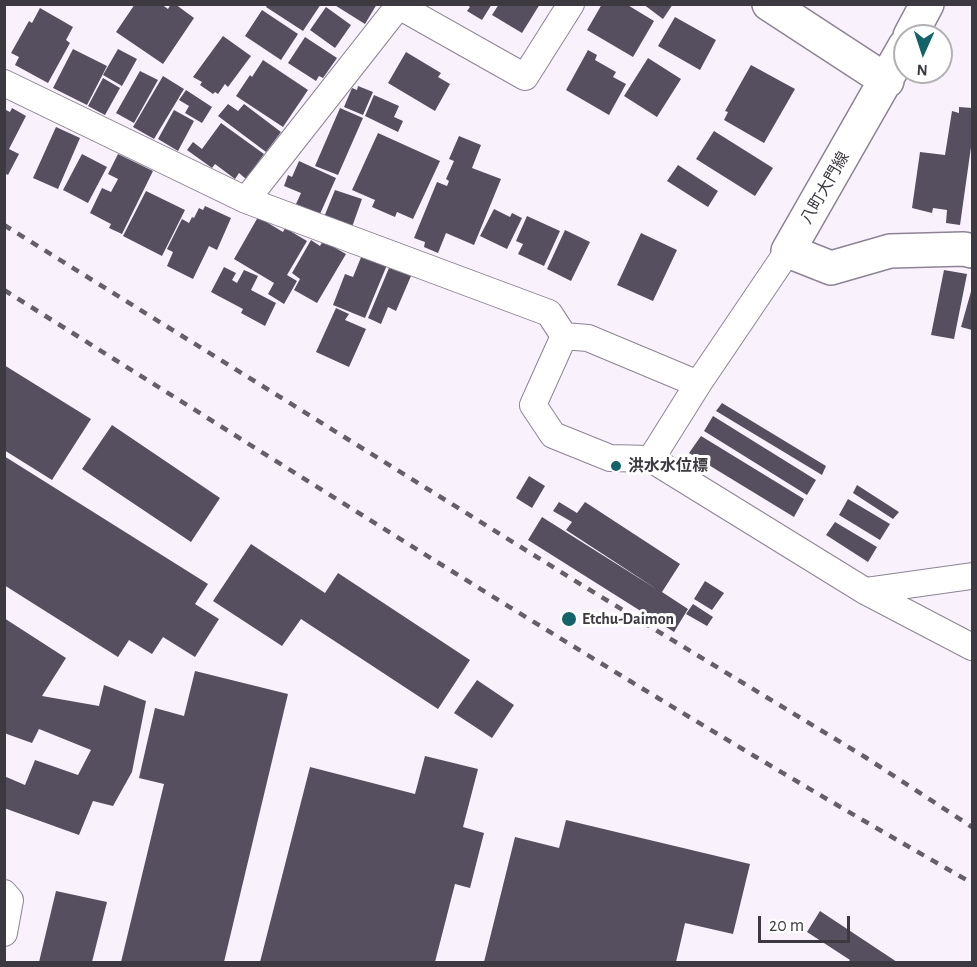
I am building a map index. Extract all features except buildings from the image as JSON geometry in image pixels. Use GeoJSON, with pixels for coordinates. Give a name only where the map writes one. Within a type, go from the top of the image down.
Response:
{"type":"FeatureCollection","features":[{"type":"Feature","properties":{"kind":"main road"},"geometry":{"type":"LineString","coordinates":[[769,4],[887,81]]}},
{"type":"Feature","properties":{"kind":"main road"},"geometry":{"type":"LineString","coordinates":[[916,24],[927,4]]}},
{"type":"Feature","properties":{"kind":"main road","name":"八町大門線"},"geometry":{"type":"LineString","coordinates":[[788,251],[893,69]]}},
{"type":"Feature","properties":{"kind":"main road"},"geometry":{"type":"LineString","coordinates":[[788,251],[831,268],[890,251],[964,249],[972,251]]}},
{"type":"Feature","properties":{"kind":"street"},"geometry":{"type":"LineString","coordinates":[[246,200],[399,5],[525,77],[571,4]]}},
{"type":"Feature","properties":{"kind":"street"},"geometry":{"type":"LineString","coordinates":[[4,83],[246,200],[549,313],[564,336]]}},
{"type":"Feature","properties":{"kind":"street"},"geometry":{"type":"LineString","coordinates":[[651,459],[788,251]]}},
{"type":"Feature","properties":{"kind":"street"},"geometry":{"type":"LineString","coordinates":[[564,336],[588,338],[699,384]]}},
{"type":"Feature","properties":{"kind":"street"},"geometry":{"type":"LineString","coordinates":[[564,336],[533,405],[553,435],[610,458],[651,459],[865,591],[972,647]]}},
{"type":"Feature","properties":{"kind":"street"},"geometry":{"type":"LineString","coordinates":[[865,591],[972,576]]}},
{"type":"Feature","properties":{"kind":"street"},"geometry":{"type":"LineString","coordinates":[[4,892],[10,900],[4,933]]}},
{"type":"Feature","properties":{"kind":"railway"},"geometry":{"type":"LineString","coordinates":[[4,225],[585,587],[865,757],[972,827]]}},
{"type":"Feature","properties":{"kind":"railway"},"geometry":{"type":"LineString","coordinates":[[4,290],[606,666],[727,740],[972,883]]}},
{"type":"Feature","properties":{"kind":"place","name":"洪水水位標"},"geometry":{"type":"Point","coordinates":[616,466]}},
{"type":"Feature","properties":{"kind":"place","name":"Etchu-Daimon"},"geometry":{"type":"Point","coordinates":[569,619]}}]}
